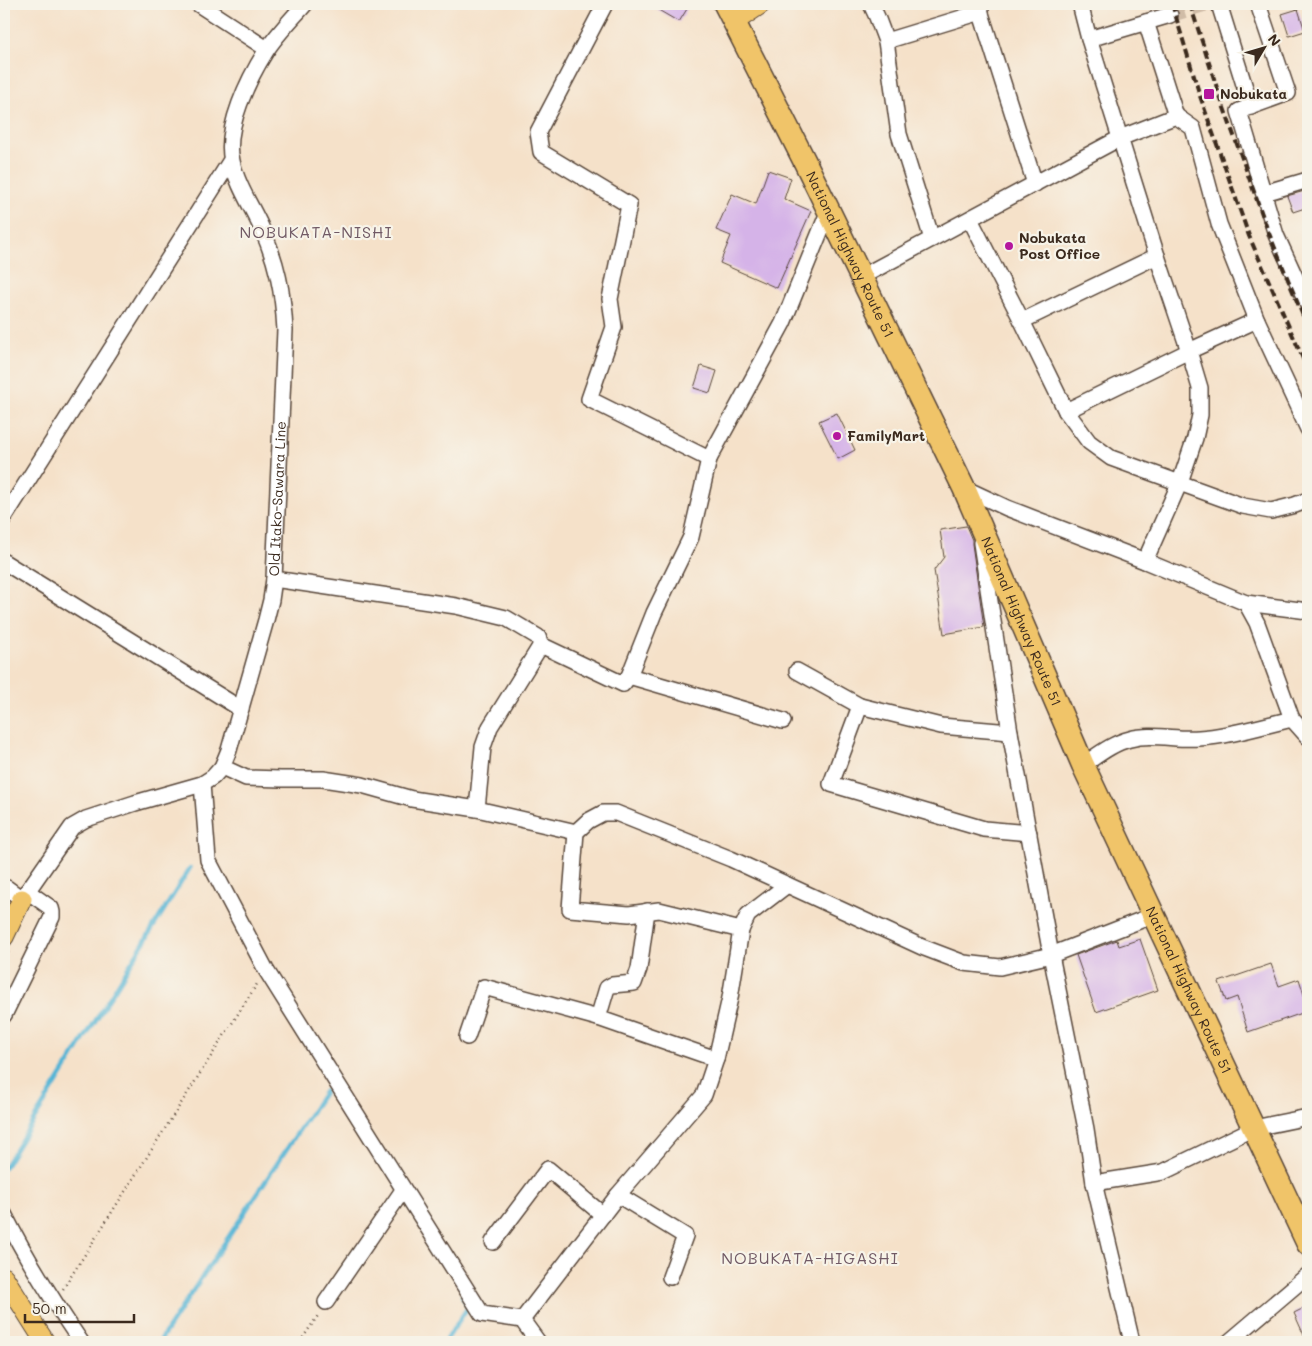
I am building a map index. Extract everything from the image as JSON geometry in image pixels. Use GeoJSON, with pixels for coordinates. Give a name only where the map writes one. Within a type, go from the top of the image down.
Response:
{"type":"FeatureCollection","features":[{"type":"Feature","properties":{"kind":"highway","name":"National Highway Route 51"},"geometry":{"type":"LineString","coordinates":[[729,13],[829,210],[964,488],[1083,765],[1308,1244]]}},
{"type":"Feature","properties":{"kind":"main road"},"geometry":{"type":"LineString","coordinates":[[729,13],[760,4]]}},
{"type":"Feature","properties":{"kind":"main road"},"geometry":{"type":"LineString","coordinates":[[4,916],[25,895]]}},
{"type":"Feature","properties":{"kind":"main road"},"geometry":{"type":"LineString","coordinates":[[4,938],[25,895]]}},
{"type":"Feature","properties":{"kind":"main road"},"geometry":{"type":"LineString","coordinates":[[4,1277],[45,1342]]}},
{"type":"Feature","properties":{"kind":"street"},"geometry":{"type":"LineString","coordinates":[[198,4],[267,49]]}},
{"type":"Feature","properties":{"kind":"street","name":"Old Itako-Sawara Line"},"geometry":{"type":"LineString","coordinates":[[25,895],[72,827],[86,819],[110,811],[202,784],[213,778],[222,767],[229,750],[266,620],[274,579],[285,330],[284,302],[271,250],[237,178],[231,160],[231,142],[239,104],[258,65],[267,49],[305,4]]}},
{"type":"Feature","properties":{"kind":"street"},"geometry":{"type":"LineString","coordinates":[[605,4],[538,132],[541,152],[629,205],[610,299],[614,327],[589,399],[709,459]]}},
{"type":"Feature","properties":{"kind":"street"},"geometry":{"type":"LineString","coordinates":[[871,4],[886,42],[898,134],[932,239]]}},
{"type":"Feature","properties":{"kind":"street"},"geometry":{"type":"LineString","coordinates":[[1080,4],[1156,256],[1200,388],[1200,415],[1195,438],[1180,482],[1145,561]]}},
{"type":"Feature","properties":{"kind":"street"},"geometry":{"type":"LineString","coordinates":[[1219,4],[1251,107]]}},
{"type":"Feature","properties":{"kind":"street"},"geometry":{"type":"LineString","coordinates":[[1258,4],[1288,93],[1239,111],[1276,235],[1308,305]]}},
{"type":"Feature","properties":{"kind":"street"},"geometry":{"type":"LineString","coordinates":[[886,42],[979,8],[1035,184]]}},
{"type":"Feature","properties":{"kind":"street"},"geometry":{"type":"LineString","coordinates":[[1089,39],[1146,22],[1164,12]]}},
{"type":"Feature","properties":{"kind":"street"},"geometry":{"type":"LineString","coordinates":[[1146,22],[1176,116],[1193,128],[1219,224],[1257,320],[1308,429]]}},
{"type":"Feature","properties":{"kind":"street"},"geometry":{"type":"LineString","coordinates":[[861,277],[1120,138],[1176,116]]}},
{"type":"Feature","properties":{"kind":"street"},"geometry":{"type":"LineString","coordinates":[[4,518],[231,160]]}},
{"type":"Feature","properties":{"kind":"street"},"geometry":{"type":"LineString","coordinates":[[1264,193],[1308,180]]}},
{"type":"Feature","properties":{"kind":"street"},"geometry":{"type":"LineString","coordinates":[[540,645],[623,684],[630,676],[654,612],[691,537],[709,459],[783,323],[829,210]]}},
{"type":"Feature","properties":{"kind":"street"},"geometry":{"type":"LineString","coordinates":[[970,219],[1066,411],[1090,442],[1111,458],[1242,506],[1271,511],[1308,500]]}},
{"type":"Feature","properties":{"kind":"street"},"geometry":{"type":"LineString","coordinates":[[1022,320],[1156,256]]}},
{"type":"Feature","properties":{"kind":"street"},"geometry":{"type":"LineString","coordinates":[[1066,411],[1257,320]]}},
{"type":"Feature","properties":{"kind":"street"},"geometry":{"type":"LineString","coordinates":[[964,488],[1008,508],[1145,561],[1246,603],[1308,611]]}},
{"type":"Feature","properties":{"kind":"street"},"geometry":{"type":"LineString","coordinates":[[976,515],[1010,732],[1051,955],[1086,1129],[1094,1183],[1132,1342]]}},
{"type":"Feature","properties":{"kind":"street"},"geometry":{"type":"LineString","coordinates":[[4,562],[241,709]]}},
{"type":"Feature","properties":{"kind":"street"},"geometry":{"type":"LineString","coordinates":[[274,579],[456,606],[506,618],[538,637],[540,645],[490,727],[483,748],[478,809]]}},
{"type":"Feature","properties":{"kind":"street"},"geometry":{"type":"LineString","coordinates":[[1246,603],[1257,622],[1292,719],[1308,737]]}},
{"type":"Feature","properties":{"kind":"street"},"geometry":{"type":"LineString","coordinates":[[797,671],[860,706],[941,726],[1010,732]]}},
{"type":"Feature","properties":{"kind":"street"},"geometry":{"type":"LineString","coordinates":[[630,676],[783,720]]}},
{"type":"Feature","properties":{"kind":"street"},"geometry":{"type":"LineString","coordinates":[[860,706],[831,784],[984,829],[1029,833]]}},
{"type":"Feature","properties":{"kind":"street"},"geometry":{"type":"LineString","coordinates":[[1083,765],[1117,743],[1131,738],[1198,738],[1226,734],[1292,719]]}},
{"type":"Feature","properties":{"kind":"street"},"geometry":{"type":"LineString","coordinates":[[222,767],[246,778],[323,778],[362,785],[412,799],[478,809],[576,832]]}},
{"type":"Feature","properties":{"kind":"street"},"geometry":{"type":"LineString","coordinates":[[202,784],[208,860],[266,970],[482,1314],[522,1320],[538,1342]]}},
{"type":"Feature","properties":{"kind":"street"},"geometry":{"type":"LineString","coordinates":[[740,930],[659,910],[629,914],[570,909],[576,832],[588,821],[603,813],[616,813],[730,859],[922,948],[964,963],[1000,967],[1051,955],[1154,915]]}},
{"type":"Feature","properties":{"kind":"street"},"geometry":{"type":"LineString","coordinates":[[522,1320],[618,1195],[704,1095],[716,1059],[730,998],[740,930],[748,915],[787,886]]}},
{"type":"Feature","properties":{"kind":"street"},"geometry":{"type":"LineString","coordinates":[[4,889],[7,888],[25,895],[50,908],[52,912],[52,917],[4,1015]]}},
{"type":"Feature","properties":{"kind":"street"},"geometry":{"type":"LineString","coordinates":[[598,1018],[607,988],[612,985],[634,983],[639,969],[647,911]]}},
{"type":"Feature","properties":{"kind":"street"},"geometry":{"type":"LineString","coordinates":[[467,1038],[484,987],[598,1018],[716,1059]]}},
{"type":"Feature","properties":{"kind":"street"},"geometry":{"type":"LineString","coordinates":[[1094,1183],[1163,1172],[1254,1128],[1308,1118]]}},
{"type":"Feature","properties":{"kind":"street"},"geometry":{"type":"LineString","coordinates":[[494,1242],[548,1170],[603,1215]]}},
{"type":"Feature","properties":{"kind":"street"},"geometry":{"type":"LineString","coordinates":[[326,1302],[403,1190]]}},
{"type":"Feature","properties":{"kind":"street"},"geometry":{"type":"LineString","coordinates":[[618,1195],[685,1236],[670,1277]]}},
{"type":"Feature","properties":{"kind":"street"},"geometry":{"type":"LineString","coordinates":[[4,1214],[54,1302],[81,1342]]}},
{"type":"Feature","properties":{"kind":"street"},"geometry":{"type":"LineString","coordinates":[[1229,1342],[1308,1275]]}},
{"type":"Feature","properties":{"kind":"path"},"geometry":{"type":"LineString","coordinates":[[54,1302],[266,970]]}},
{"type":"Feature","properties":{"kind":"path"},"geometry":{"type":"LineString","coordinates":[[300,1342],[326,1302]]}},
{"type":"Feature","properties":{"kind":"building"},"geometry":{"type":"Polygon","coordinates":[[[648,4],[690,4],[679,22],[648,4]]]}},
{"type":"Feature","properties":{"kind":"building"},"geometry":{"type":"Polygon","coordinates":[[[1298,9],[1305,31],[1289,36],[1282,14],[1298,9]]]}},
{"type":"Feature","properties":{"kind":"building"},"geometry":{"type":"Polygon","coordinates":[[[768,170],[791,178],[784,199],[811,211],[777,288],[720,263],[731,236],[716,230],[732,194],[756,204],[768,170]]]}},
{"type":"Feature","properties":{"kind":"building"},"geometry":{"type":"Polygon","coordinates":[[[1308,190],[1308,207],[1293,212],[1287,196],[1308,190]]]}},
{"type":"Feature","properties":{"kind":"building"},"geometry":{"type":"Polygon","coordinates":[[[701,366],[717,371],[710,393],[694,388],[701,366]]]}},
{"type":"Feature","properties":{"kind":"building","name":"FamilyMart"},"geometry":{"type":"Polygon","coordinates":[[[837,413],[855,450],[838,459],[819,421],[837,413]]]}},
{"type":"Feature","properties":{"kind":"building"},"geometry":{"type":"Polygon","coordinates":[[[966,526],[972,540],[984,627],[944,634],[934,570],[944,557],[940,530],[966,526]]]}},
{"type":"Feature","properties":{"kind":"building"},"geometry":{"type":"Polygon","coordinates":[[[1140,939],[1158,990],[1096,1012],[1076,955],[1117,940],[1119,946],[1140,939]]]}},
{"type":"Feature","properties":{"kind":"building"},"geometry":{"type":"Polygon","coordinates":[[[1271,964],[1279,986],[1299,979],[1308,1011],[1248,1032],[1237,997],[1226,1001],[1219,982],[1271,964]]]}},
{"type":"Feature","properties":{"kind":"building"},"geometry":{"type":"Polygon","coordinates":[[[1308,1306],[1308,1342],[1307,1342],[1294,1313],[1308,1306]]]}},
{"type":"Feature","properties":{"kind":"waterway"},"geometry":{"type":"LineString","coordinates":[[4,1168],[190,868]]}},
{"type":"Feature","properties":{"kind":"waterway"},"geometry":{"type":"LineString","coordinates":[[159,1342],[325,1091]]}},
{"type":"Feature","properties":{"kind":"waterway"},"geometry":{"type":"LineString","coordinates":[[445,1342],[468,1307],[462,1296]]}},
{"type":"Feature","properties":{"kind":"tunnel"},"geometry":{"type":"LineString","coordinates":[[1170,15],[1205,4]]}},
{"type":"Feature","properties":{"kind":"railway"},"geometry":{"type":"LineString","coordinates":[[1172,4],[1200,96],[1249,236],[1308,370]]}},
{"type":"Feature","properties":{"kind":"railway"},"geometry":{"type":"LineString","coordinates":[[1190,4],[1218,91],[1268,231],[1308,328]]}},
{"type":"Feature","properties":{"kind":"place","name":"Nobukata"},"geometry":{"type":"Point","coordinates":[1209,94]}},
{"type":"Feature","properties":{"kind":"place","name":"Nobukata Post Office"},"geometry":{"type":"Point","coordinates":[1009,246]}},
{"type":"Feature","properties":{"kind":"place","name":"FamilyMart"},"geometry":{"type":"Point","coordinates":[837,436]}},
{"type":"Feature","properties":{"kind":"district","name":"NOBUKATA-NISHI"},"geometry":{"type":"Point","coordinates":[316,232]}},
{"type":"Feature","properties":{"kind":"district","name":"NOBUKATA-HIGASHI"},"geometry":{"type":"Point","coordinates":[810,1258]}}]}
